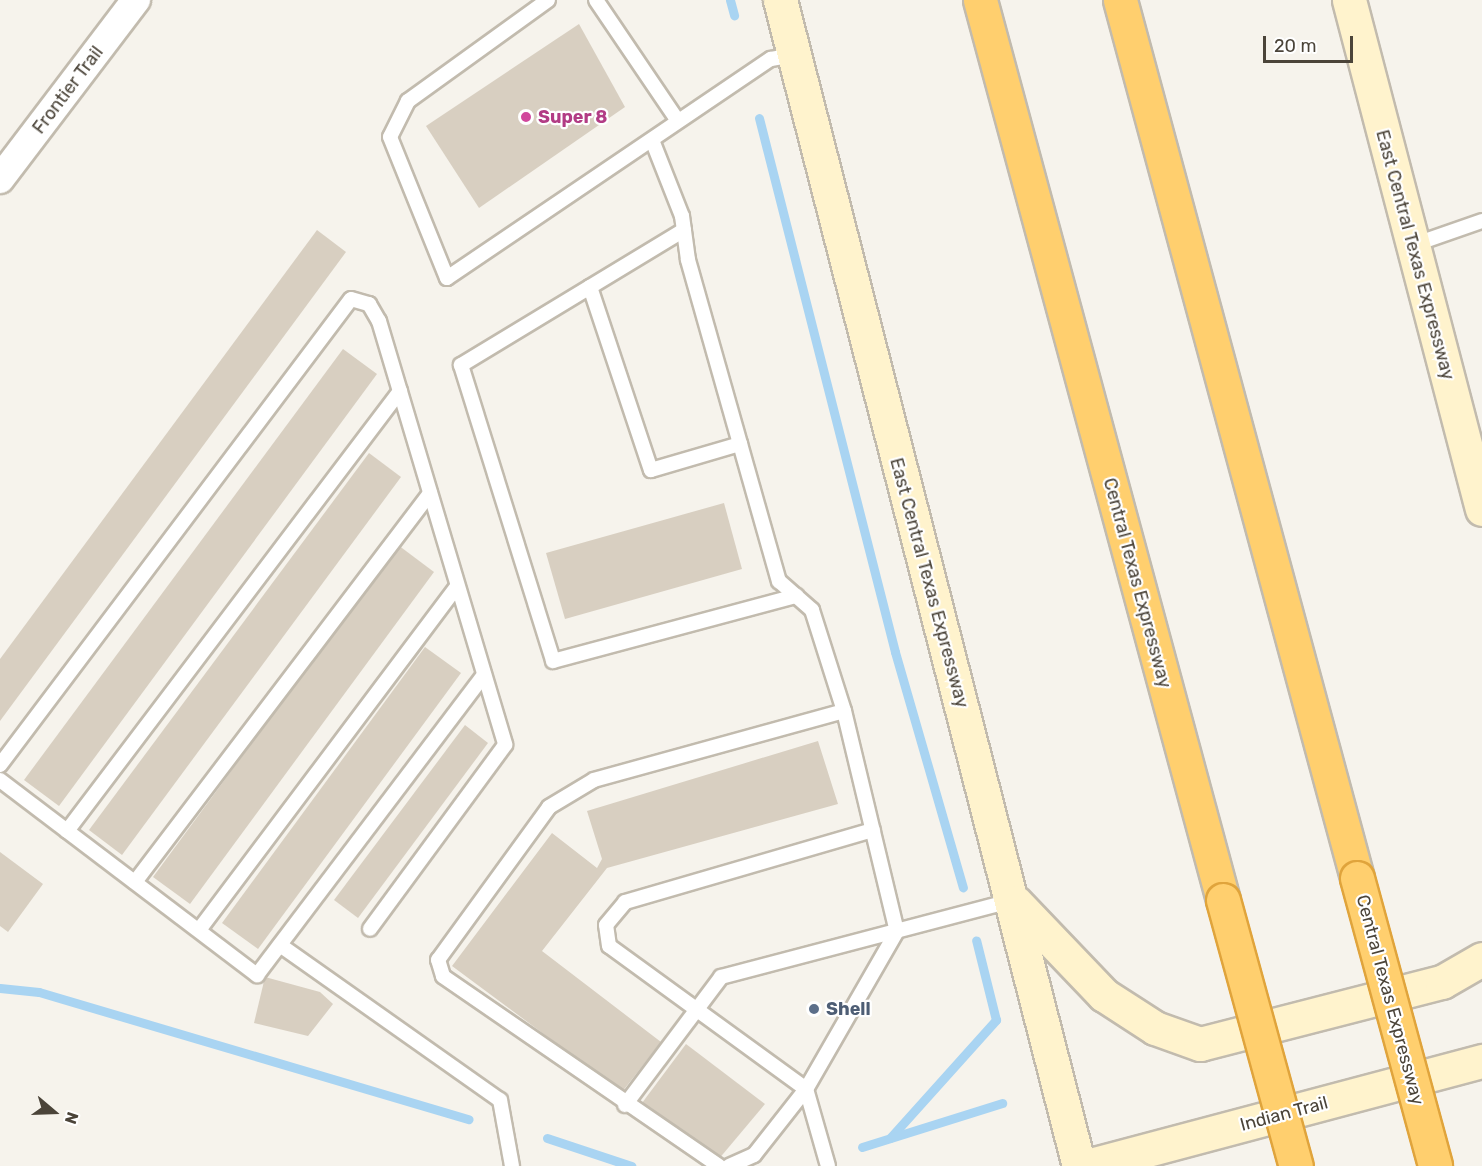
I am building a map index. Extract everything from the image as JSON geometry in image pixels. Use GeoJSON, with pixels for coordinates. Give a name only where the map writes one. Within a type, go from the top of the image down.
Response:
{"type":"FeatureCollection","features":[{"type":"Feature","properties":{"kind":"highway","name":"Central Texas Expressway"},"geometry":{"type":"LineString","coordinates":[[980,0],[1296,1166]]}},
{"type":"Feature","properties":{"kind":"highway","name":"Central Texas Expressway"},"geometry":{"type":"LineString","coordinates":[[1120,0],[1435,1166]]}},
{"type":"Feature","properties":{"kind":"main road","name":"East Central Texas Expressway"},"geometry":{"type":"LineString","coordinates":[[780,0],[1014,900],[1079,1166]]}},
{"type":"Feature","properties":{"kind":"main road","name":"East Central Texas Expressway"},"geometry":{"type":"LineString","coordinates":[[1349,0],[1413,245],[1476,458],[1482,509]]}},
{"type":"Feature","properties":{"kind":"main road"},"geometry":{"type":"LineString","coordinates":[[1014,900],[1104,995],[1155,1028],[1200,1044],[1442,982],[1482,959]]}},
{"type":"Feature","properties":{"kind":"main road","name":"Indian Trail"},"geometry":{"type":"LineString","coordinates":[[1087,1166],[1482,1061]]}},
{"type":"Feature","properties":{"kind":"street","name":"Frontier Trail"},"geometry":{"type":"LineString","coordinates":[[0,179],[10,150],[136,0]]}},
{"type":"Feature","properties":{"kind":"lane"},"geometry":{"type":"LineString","coordinates":[[548,0],[408,100],[390,137],[447,278],[771,59],[794,55]]}},
{"type":"Feature","properties":{"kind":"lane"},"geometry":{"type":"LineString","coordinates":[[596,0],[678,122]]}},
{"type":"Feature","properties":{"kind":"lane"},"geometry":{"type":"LineString","coordinates":[[651,140],[684,230],[740,444],[779,581],[812,610],[844,711],[897,932],[806,1089],[754,1155],[729,1166]]}},
{"type":"Feature","properties":{"kind":"lane"},"geometry":{"type":"LineString","coordinates":[[1413,245],[1482,221]]}},
{"type":"Feature","properties":{"kind":"lane"},"geometry":{"type":"LineString","coordinates":[[684,230],[461,365],[552,661],[796,596]]}},
{"type":"Feature","properties":{"kind":"lane"},"geometry":{"type":"LineString","coordinates":[[590,287],[651,470],[740,444]]}},
{"type":"Feature","properties":{"kind":"lane"},"geometry":{"type":"LineString","coordinates":[[0,765],[351,299],[369,304],[379,321],[504,745],[370,929]]}},
{"type":"Feature","properties":{"kind":"lane"},"geometry":{"type":"LineString","coordinates":[[67,831],[400,391]]}},
{"type":"Feature","properties":{"kind":"lane"},"geometry":{"type":"LineString","coordinates":[[135,882],[430,493]]}},
{"type":"Feature","properties":{"kind":"lane"},"geometry":{"type":"LineString","coordinates":[[199,930],[458,586]]}},
{"type":"Feature","properties":{"kind":"lane"},"geometry":{"type":"LineString","coordinates":[[0,780],[257,975],[484,675]]}},
{"type":"Feature","properties":{"kind":"lane"},"geometry":{"type":"LineString","coordinates":[[719,1166],[625,1105],[442,976],[438,960],[516,846],[558,802],[594,780],[844,711]]}},
{"type":"Feature","properties":{"kind":"lane"},"geometry":{"type":"LineString","coordinates":[[828,1166],[806,1089],[609,946],[606,925],[625,902],[873,830]]}},
{"type":"Feature","properties":{"kind":"lane"},"geometry":{"type":"LineString","coordinates":[[625,1105],[722,977],[1014,900]]}},
{"type":"Feature","properties":{"kind":"lane"},"geometry":{"type":"LineString","coordinates":[[280,945],[500,1100],[512,1166]]}},
{"type":"Feature","properties":{"kind":"building","name":"Super 8"},"geometry":{"type":"Polygon","coordinates":[[[579,24],[625,107],[479,208],[426,126],[579,24]]]}},
{"type":"Feature","properties":{"kind":"building"},"geometry":{"type":"Polygon","coordinates":[[[317,230],[346,252],[0,721],[0,659],[317,230]]]}},
{"type":"Feature","properties":{"kind":"building"},"geometry":{"type":"Polygon","coordinates":[[[343,349],[377,374],[59,806],[24,780],[343,349]]]}},
{"type":"Feature","properties":{"kind":"building"},"geometry":{"type":"Polygon","coordinates":[[[369,453],[401,477],[122,855],[89,830],[369,453]]]}},
{"type":"Feature","properties":{"kind":"building"},"geometry":{"type":"Polygon","coordinates":[[[724,503],[742,569],[565,619],[546,553],[724,503]]]}},
{"type":"Feature","properties":{"kind":"building"},"geometry":{"type":"Polygon","coordinates":[[[398,545],[434,572],[190,904],[153,877],[398,545]]]}},
{"type":"Feature","properties":{"kind":"building"},"geometry":{"type":"Polygon","coordinates":[[[425,647],[461,673],[258,949],[222,923],[425,647]]]}},
{"type":"Feature","properties":{"kind":"building"},"geometry":{"type":"Polygon","coordinates":[[[465,725],[488,743],[358,918],[334,900],[465,725]]]}},
{"type":"Feature","properties":{"kind":"building"},"geometry":{"type":"Polygon","coordinates":[[[818,741],[838,804],[607,868],[542,951],[661,1042],[622,1092],[452,966],[552,833],[597,868],[602,859],[587,811],[818,741]]]}},
{"type":"Feature","properties":{"kind":"building"},"geometry":{"type":"Polygon","coordinates":[[[0,852],[43,884],[8,932],[0,926],[0,852]]]}},
{"type":"Feature","properties":{"kind":"building"},"geometry":{"type":"Polygon","coordinates":[[[265,977],[320,992],[333,1004],[308,1036],[254,1023],[265,977]]]}},
{"type":"Feature","properties":{"kind":"building"},"geometry":{"type":"Polygon","coordinates":[[[686,1044],[765,1104],[718,1160],[639,1107],[686,1044]]]}},
{"type":"Feature","properties":{"kind":"waterway"},"geometry":{"type":"LineString","coordinates":[[730,0],[734,15]]}},
{"type":"Feature","properties":{"kind":"waterway"},"geometry":{"type":"LineString","coordinates":[[759,118],[895,652],[963,887]]}},
{"type":"Feature","properties":{"kind":"waterway"},"geometry":{"type":"LineString","coordinates":[[890,1138],[996,1020],[976,940]]}},
{"type":"Feature","properties":{"kind":"waterway"},"geometry":{"type":"LineString","coordinates":[[0,988],[39,992],[469,1119]]}},
{"type":"Feature","properties":{"kind":"waterway"},"geometry":{"type":"LineString","coordinates":[[862,1147],[1002,1103]]}},
{"type":"Feature","properties":{"kind":"waterway"},"geometry":{"type":"LineString","coordinates":[[547,1138],[631,1166]]}},
{"type":"Feature","properties":{"kind":"place","name":"Super 8"},"geometry":{"type":"Point","coordinates":[526,117]}},
{"type":"Feature","properties":{"kind":"place","name":"Shell"},"geometry":{"type":"Point","coordinates":[814,1009]}}]}
